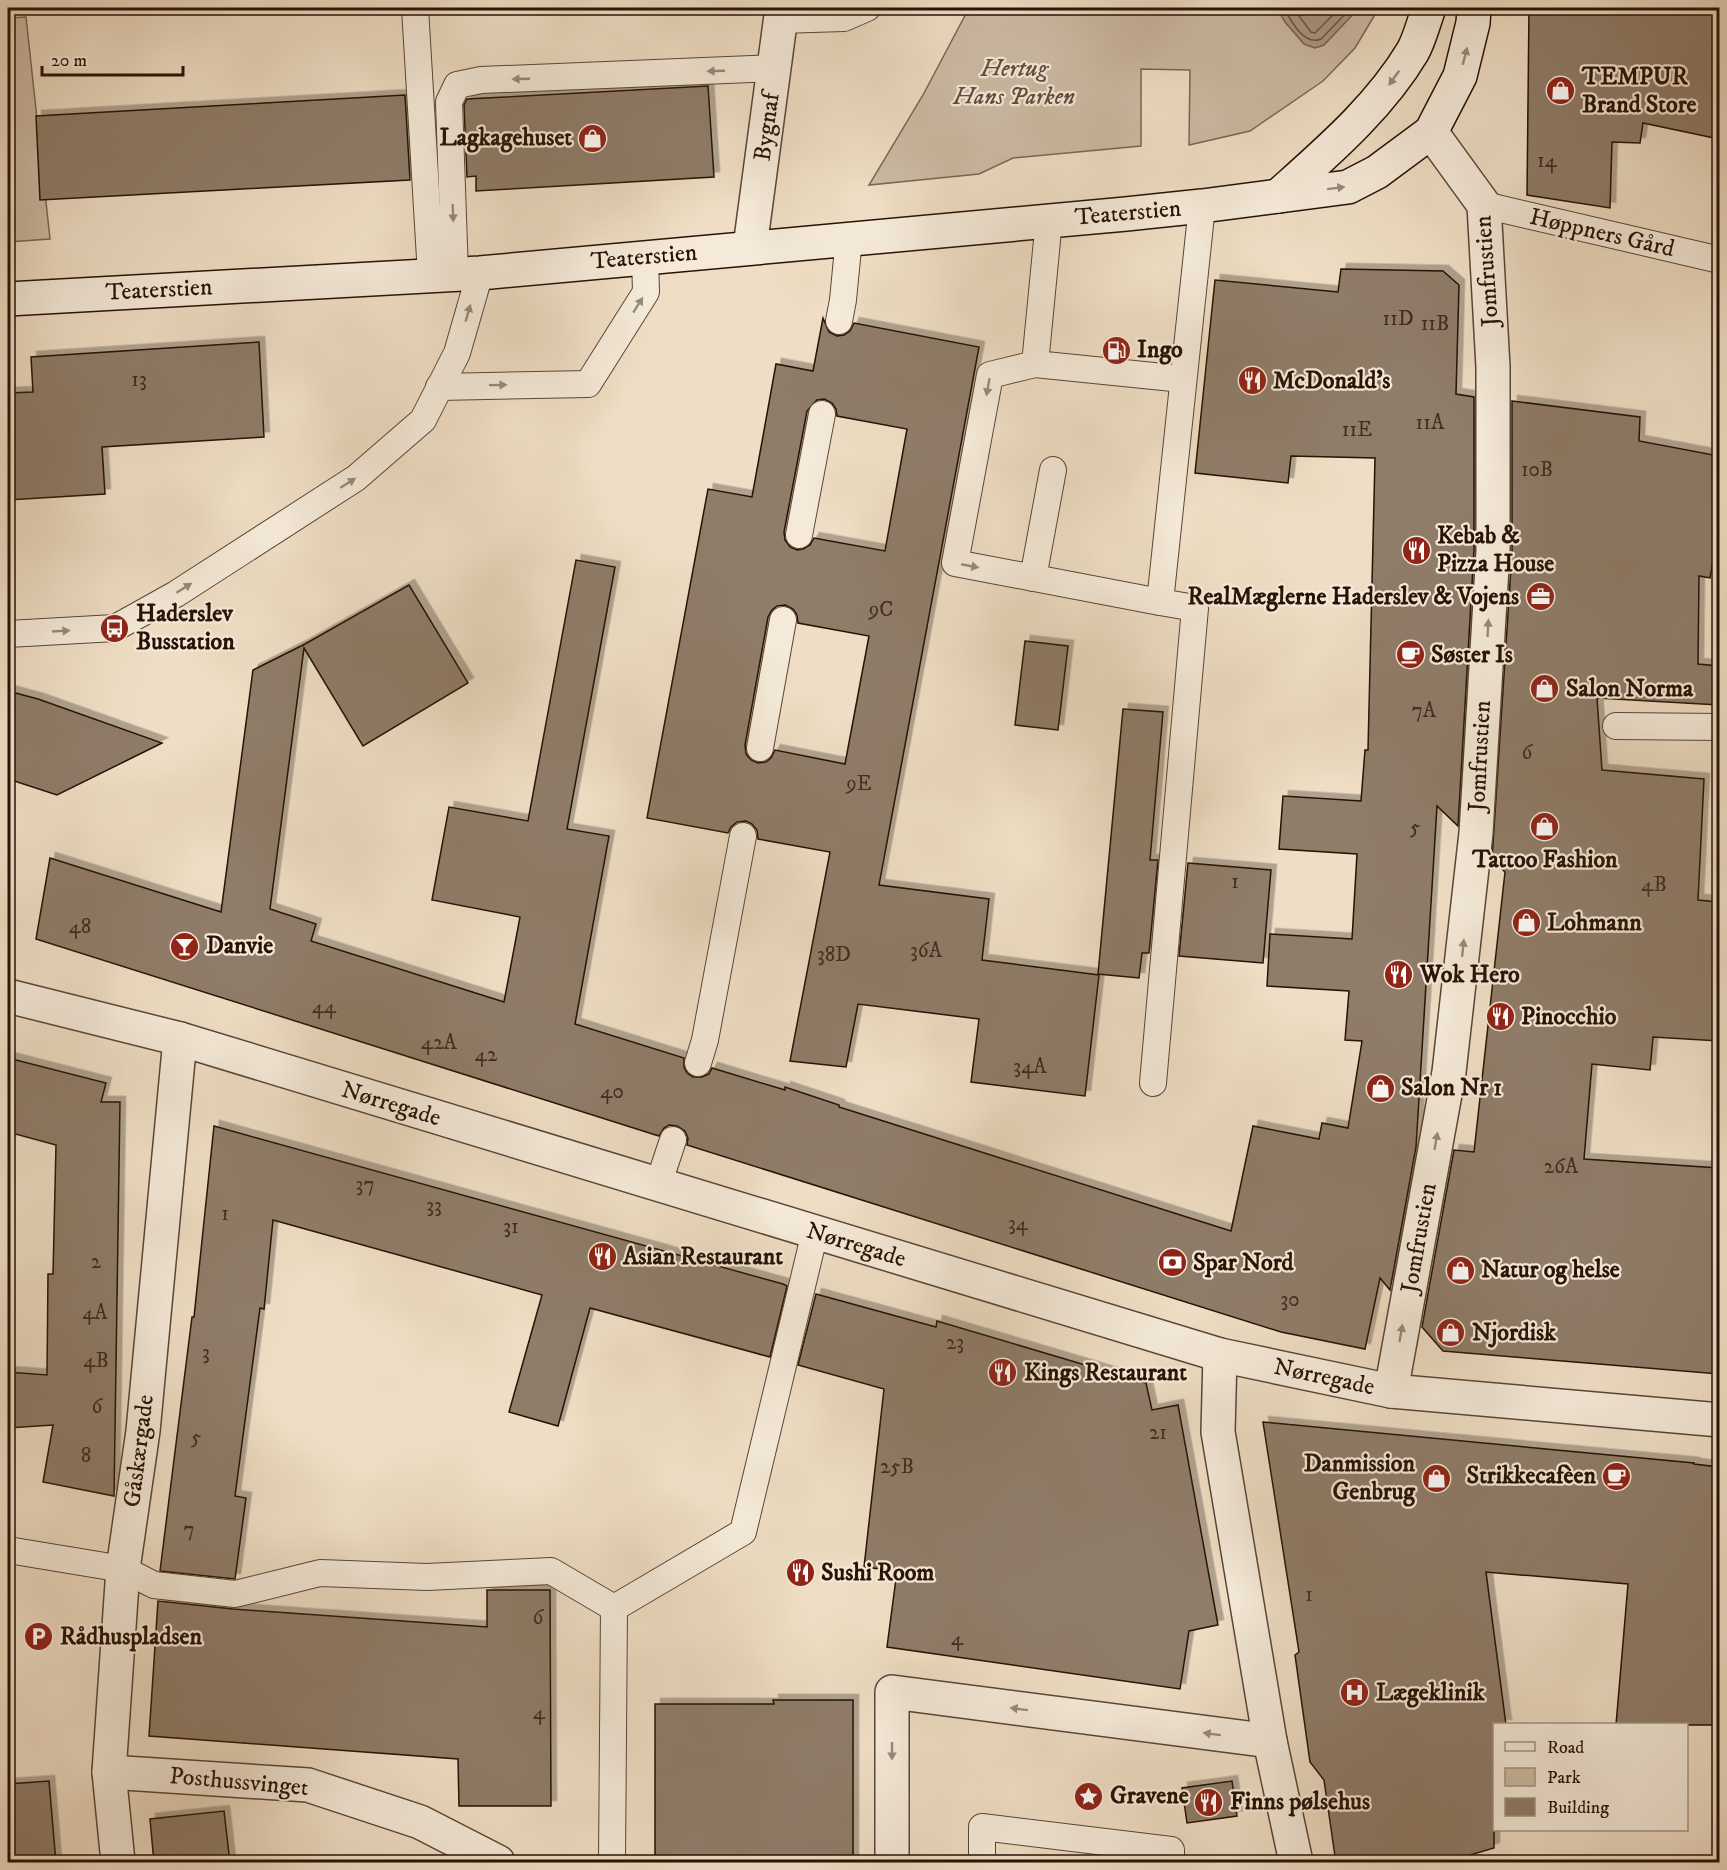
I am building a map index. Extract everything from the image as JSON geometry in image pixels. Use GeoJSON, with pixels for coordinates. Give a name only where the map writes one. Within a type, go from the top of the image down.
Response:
{"type":"FeatureCollection","features":[{"type":"Feature","properties":{"kind":"street"},"geometry":{"type":"LineString","coordinates":[[1278,196],[1378,101],[1414,50],[1429,8]]}},
{"type":"Feature","properties":{"kind":"street"},"geometry":{"type":"LineString","coordinates":[[1278,196],[1348,187],[1377,172],[1431,132],[1460,76],[1473,23],[1474,8]]}},
{"type":"Feature","properties":{"kind":"street","name":"Bygnaf"},"geometry":{"type":"LineString","coordinates":[[750,247],[781,14]]}},
{"type":"Feature","properties":{"kind":"street","name":"Jomfrustien"},"geometry":{"type":"LineString","coordinates":[[1390,1391],[1449,1072],[1476,834],[1493,551],[1493,367],[1484,206],[1431,132]]}},
{"type":"Feature","properties":{"kind":"street","name":"Teaterstien"},"geometry":{"type":"LineString","coordinates":[[8,299],[455,274],[1202,206],[1278,196]]}},
{"type":"Feature","properties":{"kind":"street","name":"Nørregade"},"geometry":{"type":"LineString","coordinates":[[8,996],[180,1039],[1220,1355],[1390,1391],[1719,1420]]}},
{"type":"Feature","properties":{"kind":"street","name":"Gåskærgade"},"geometry":{"type":"LineString","coordinates":[[118,1863],[109,1772],[123,1569],[143,1431],[180,1039]]}},
{"type":"Feature","properties":{"kind":"street"},"geometry":{"type":"LineString","coordinates":[[1220,1355],[1218,1432],[1270,1741],[1296,1863]]}},
{"type":"Feature","properties":{"kind":"street"},"geometry":{"type":"LineString","coordinates":[[892,1863],[892,1692],[1270,1741]]}},
{"type":"Feature","properties":{"kind":"street","name":"Posthussvinget"},"geometry":{"type":"LineString","coordinates":[[109,1772],[308,1785],[420,1822],[498,1863]]}},
{"type":"Feature","properties":{"kind":"lane"},"geometry":{"type":"LineString","coordinates":[[416,8],[455,274]]}},
{"type":"Feature","properties":{"kind":"lane"},"geometry":{"type":"LineString","coordinates":[[781,14],[844,18],[867,8]]}},
{"type":"Feature","properties":{"kind":"lane"},"geometry":{"type":"LineString","coordinates":[[8,634],[115,628],[176,594],[356,478],[423,420],[457,353],[449,102],[457,85],[481,80],[775,69]]}},
{"type":"Feature","properties":{"kind":"lane"},"geometry":{"type":"LineString","coordinates":[[1160,602],[1202,206]]}},
{"type":"Feature","properties":{"kind":"lane","name":"Høppners Gård"},"geometry":{"type":"LineString","coordinates":[[1484,206],[1719,260]]}},
{"type":"Feature","properties":{"kind":"lane"},"geometry":{"type":"LineString","coordinates":[[1035,364],[1049,220]]}},
{"type":"Feature","properties":{"kind":"lane"},"geometry":{"type":"LineString","coordinates":[[839,321],[849,238]]}},
{"type":"Feature","properties":{"kind":"lane"},"geometry":{"type":"LineString","coordinates":[[439,387],[588,384],[646,292],[645,256]]}},
{"type":"Feature","properties":{"kind":"lane"},"geometry":{"type":"LineString","coordinates":[[1153,1083],[1196,608],[955,563],[990,375],[1035,364],[1183,379]]}},
{"type":"Feature","properties":{"kind":"lane"},"geometry":{"type":"LineString","coordinates":[[799,535],[822,414]]}},
{"type":"Feature","properties":{"kind":"lane"},"geometry":{"type":"LineString","coordinates":[[1033,578],[1053,470]]}},
{"type":"Feature","properties":{"kind":"lane"},"geometry":{"type":"LineString","coordinates":[[760,748],[783,620]]}},
{"type":"Feature","properties":{"kind":"lane"},"geometry":{"type":"LineString","coordinates":[[1616,726],[1719,727]]}},
{"type":"Feature","properties":{"kind":"lane"},"geometry":{"type":"LineString","coordinates":[[698,1063],[707,1031],[743,836]]}},
{"type":"Feature","properties":{"kind":"lane"},"geometry":{"type":"LineString","coordinates":[[658,1185],[673,1140]]}},
{"type":"Feature","properties":{"kind":"lane"},"geometry":{"type":"LineString","coordinates":[[614,1608],[743,1532],[815,1232]]}},
{"type":"Feature","properties":{"kind":"lane"},"geometry":{"type":"LineString","coordinates":[[8,1550],[123,1569],[154,1585],[235,1594],[320,1573],[427,1577],[551,1571],[614,1608]]}},
{"type":"Feature","properties":{"kind":"lane"},"geometry":{"type":"LineString","coordinates":[[612,1863],[614,1608]]}},
{"type":"Feature","properties":{"kind":"lane"},"geometry":{"type":"LineString","coordinates":[[982,1863],[982,1827],[1171,1850],[1171,1863]]}},
{"type":"Feature","properties":{"kind":"green space","name":"Hertug Hans Parken"},"geometry":{"type":"Polygon","coordinates":[[[969,8],[1379,8],[1355,48],[1323,81],[1250,131],[1189,145],[1190,70],[1141,69],[1141,146],[1013,158],[979,174],[869,185],[923,95],[969,8]]]}},
{"type":"Feature","properties":{"kind":"green space"},"geometry":{"type":"Polygon","coordinates":[[[26,17],[50,239],[8,242],[8,18],[26,17]]]}},
{"type":"Feature","properties":{"kind":"water"},"geometry":{"type":"Polygon","coordinates":[[[1277,8],[1359,8],[1324,45],[1315,48],[1304,44],[1285,22],[1277,8]]]}},
{"type":"Feature","properties":{"kind":"building"},"geometry":{"type":"Polygon","coordinates":[[[1529,8],[1719,8],[1719,139],[1643,123],[1640,143],[1612,142],[1610,208],[1527,195],[1529,8]]]}},
{"type":"Feature","properties":{"kind":"building","name":"Lagkagehuset"},"geometry":{"type":"Polygon","coordinates":[[[708,86],[714,177],[476,191],[476,176],[467,177],[464,105],[467,99],[708,86]]]}},
{"type":"Feature","properties":{"kind":"building"},"geometry":{"type":"Polygon","coordinates":[[[405,95],[410,180],[40,200],[36,116],[405,95]]]}},
{"type":"Feature","properties":{"kind":"building"},"geometry":{"type":"Polygon","coordinates":[[[1341,269],[1443,271],[1459,285],[1456,394],[1474,397],[1474,550],[1458,826],[1437,806],[1416,1147],[1390,1290],[1380,1278],[1365,1349],[1281,1332],[687,1145],[688,1138],[685,1131],[677,1126],[669,1125],[659,1136],[36,939],[50,858],[221,912],[253,670],[305,644],[409,585],[468,683],[363,746],[304,648],[270,909],[316,924],[311,941],[504,1002],[520,917],[432,900],[449,807],[528,821],[576,560],[615,567],[567,829],[609,836],[575,1024],[684,1058],[684,1067],[693,1077],[709,1074],[712,1068],[785,1090],[785,1087],[839,1105],[839,1107],[1231,1231],[1253,1126],[1319,1139],[1322,1123],[1348,1128],[1362,1041],[1345,1040],[1349,991],[1267,986],[1270,934],[1352,939],[1357,854],[1279,849],[1283,796],[1361,801],[1365,750],[1368,750],[1375,458],[1291,456],[1288,483],[1195,473],[1215,280],[1338,292],[1341,269]]]}},
{"type":"Feature","properties":{"kind":"building"},"geometry":{"type":"Polygon","coordinates":[[[823,318],[829,332],[837,336],[850,331],[854,323],[979,347],[879,885],[989,899],[982,960],[1099,975],[1085,1096],[971,1082],[979,1019],[858,1004],[846,1067],[790,1061],[830,852],[758,839],[757,830],[746,821],[737,822],[728,833],[647,818],[708,489],[752,497],[776,364],[813,371],[823,318]],[[824,399],[817,400],[807,411],[784,532],[785,540],[790,547],[797,550],[810,545],[814,538],[885,551],[907,429],[837,416],[832,403],[824,399]],[[785,605],[777,606],[768,617],[745,745],[746,754],[758,763],[766,762],[775,750],[845,764],[869,636],[798,623],[793,609],[785,605]]]}},
{"type":"Feature","properties":{"kind":"building"},"geometry":{"type":"Polygon","coordinates":[[[259,342],[264,437],[102,447],[105,494],[8,500],[8,393],[33,392],[31,357],[259,342]]]}},
{"type":"Feature","properties":{"kind":"building"},"geometry":{"type":"Polygon","coordinates":[[[1512,401],[1640,417],[1639,441],[1719,456],[1719,530],[1710,578],[1699,576],[1698,664],[1719,666],[1719,705],[1597,698],[1602,770],[1704,779],[1698,900],[1719,902],[1719,1041],[1653,1037],[1650,1070],[1592,1064],[1584,1159],[1719,1168],[1719,1374],[1443,1351],[1422,1327],[1454,1150],[1474,1152],[1505,872],[1492,859],[1512,552],[1512,401]]]}},
{"type":"Feature","properties":{"kind":"building"},"geometry":{"type":"Polygon","coordinates":[[[1025,641],[1068,646],[1058,730],[1015,725],[1025,641]]]}},
{"type":"Feature","properties":{"kind":"building"},"geometry":{"type":"Polygon","coordinates":[[[8,691],[38,699],[162,743],[57,795],[8,779],[8,691]]]}},
{"type":"Feature","properties":{"kind":"building"},"geometry":{"type":"Polygon","coordinates":[[[1123,709],[1163,712],[1150,860],[1158,860],[1149,953],[1142,953],[1139,978],[1098,974],[1123,709]]]}},
{"type":"Feature","properties":{"kind":"building"},"geometry":{"type":"Polygon","coordinates":[[[1188,863],[1271,870],[1263,963],[1179,956],[1188,863]]]}},
{"type":"Feature","properties":{"kind":"building"},"geometry":{"type":"Polygon","coordinates":[[[8,1058],[106,1083],[101,1102],[120,1102],[114,1496],[43,1482],[53,1425],[8,1428],[8,1372],[47,1375],[48,1274],[53,1274],[56,1145],[8,1132],[8,1058]]]}},
{"type":"Feature","properties":{"kind":"building"},"geometry":{"type":"Polygon","coordinates":[[[214,1126],[783,1284],[787,1286],[770,1357],[590,1308],[558,1426],[509,1412],[542,1295],[273,1220],[264,1309],[260,1308],[235,1496],[246,1498],[235,1579],[160,1571],[192,1317],[194,1317],[214,1126]]]}},
{"type":"Feature","properties":{"kind":"building"},"geometry":{"type":"Polygon","coordinates":[[[816,1294],[936,1327],[937,1321],[1146,1383],[1152,1410],[1178,1405],[1218,1625],[1189,1631],[1180,1689],[887,1647],[897,1571],[864,1567],[884,1389],[798,1365],[816,1294]]]}},
{"type":"Feature","properties":{"kind":"building"},"geometry":{"type":"Polygon","coordinates":[[[1263,1422],[1719,1467],[1719,1725],[1616,1723],[1628,1584],[1486,1572],[1506,1723],[1493,1723],[1494,1848],[1443,1863],[1336,1863],[1324,1780],[1310,1762],[1295,1655],[1299,1652],[1263,1422]]]}},
{"type":"Feature","properties":{"kind":"building"},"geometry":{"type":"Polygon","coordinates":[[[487,1590],[550,1590],[551,1806],[459,1806],[458,1759],[149,1736],[158,1601],[233,1609],[487,1627],[487,1590]]]}},
{"type":"Feature","properties":{"kind":"building"},"geometry":{"type":"Polygon","coordinates":[[[773,1700],[853,1700],[853,1863],[655,1863],[655,1704],[774,1704],[773,1700]]]}},
{"type":"Feature","properties":{"kind":"building"},"geometry":{"type":"Polygon","coordinates":[[[49,1781],[56,1863],[8,1863],[8,1784],[49,1781]]]}},
{"type":"Feature","properties":{"kind":"building"},"geometry":{"type":"Polygon","coordinates":[[[1232,1781],[1237,1816],[1187,1823],[1182,1788],[1232,1781]]]}},
{"type":"Feature","properties":{"kind":"building"},"geometry":{"type":"Polygon","coordinates":[[[224,1811],[230,1863],[154,1863],[150,1819],[224,1811]]]}},
{"type":"Feature","properties":{"kind":"place","name":"TEMPUR Brand Store"},"geometry":{"type":"Point","coordinates":[1561,91]}},
{"type":"Feature","properties":{"kind":"place","name":"Lagkagehuset"},"geometry":{"type":"Point","coordinates":[593,138]}},
{"type":"Feature","properties":{"kind":"place","name":"Ingo"},"geometry":{"type":"Point","coordinates":[1116,350]}},
{"type":"Feature","properties":{"kind":"place","name":"McDonald's"},"geometry":{"type":"Point","coordinates":[1252,381]}},
{"type":"Feature","properties":{"kind":"place","name":"Kebab & Pizza House"},"geometry":{"type":"Point","coordinates":[1416,550]}},
{"type":"Feature","properties":{"kind":"place","name":"RealMæglerne Haderslev & Vojens"},"geometry":{"type":"Point","coordinates":[1540,597]}},
{"type":"Feature","properties":{"kind":"place","name":"Haderslev Busstation"},"geometry":{"type":"Point","coordinates":[115,628]}},
{"type":"Feature","properties":{"kind":"place","name":"Søster Is"},"geometry":{"type":"Point","coordinates":[1410,655]}},
{"type":"Feature","properties":{"kind":"place","name":"Salon Norma"},"geometry":{"type":"Point","coordinates":[1545,689]}},
{"type":"Feature","properties":{"kind":"place","name":"Tattoo Fashion"},"geometry":{"type":"Point","coordinates":[1545,827]}},
{"type":"Feature","properties":{"kind":"place","name":"Lohmann"},"geometry":{"type":"Point","coordinates":[1526,923]}},
{"type":"Feature","properties":{"kind":"place","name":"Danvie"},"geometry":{"type":"Point","coordinates":[185,946]}},
{"type":"Feature","properties":{"kind":"place","name":"Wok Hero"},"geometry":{"type":"Point","coordinates":[1399,975]}},
{"type":"Feature","properties":{"kind":"place","name":"Pinocchio"},"geometry":{"type":"Point","coordinates":[1500,1017]}},
{"type":"Feature","properties":{"kind":"place","name":"Salon Nr 1"},"geometry":{"type":"Point","coordinates":[1380,1088]}},
{"type":"Feature","properties":{"kind":"place","name":"Asian Restaurant"},"geometry":{"type":"Point","coordinates":[602,1257]}},
{"type":"Feature","properties":{"kind":"place","name":"Spar Nord"},"geometry":{"type":"Point","coordinates":[1172,1263]}},
{"type":"Feature","properties":{"kind":"place","name":"Natur og helse"},"geometry":{"type":"Point","coordinates":[1460,1270]}},
{"type":"Feature","properties":{"kind":"place","name":"Njordisk"},"geometry":{"type":"Point","coordinates":[1451,1333]}},
{"type":"Feature","properties":{"kind":"place","name":"Kings Restaurant"},"geometry":{"type":"Point","coordinates":[1003,1373]}},
{"type":"Feature","properties":{"kind":"place","name":"Strikkecafèen"},"geometry":{"type":"Point","coordinates":[1617,1476]}},
{"type":"Feature","properties":{"kind":"place","name":"Danmission Genbrug"},"geometry":{"type":"Point","coordinates":[1436,1478]}},
{"type":"Feature","properties":{"kind":"place","name":"Sushi Room"},"geometry":{"type":"Point","coordinates":[800,1573]}},
{"type":"Feature","properties":{"kind":"place","name":"Rådhuspladsen"},"geometry":{"type":"Point","coordinates":[39,1637]}},
{"type":"Feature","properties":{"kind":"place","name":"Lægeklinik"},"geometry":{"type":"Point","coordinates":[1355,1693]}},
{"type":"Feature","properties":{"kind":"place","name":"Gravene"},"geometry":{"type":"Point","coordinates":[1089,1796]}},
{"type":"Feature","properties":{"kind":"place","name":"Finns pølsehus"},"geometry":{"type":"Point","coordinates":[1209,1802]}}]}
